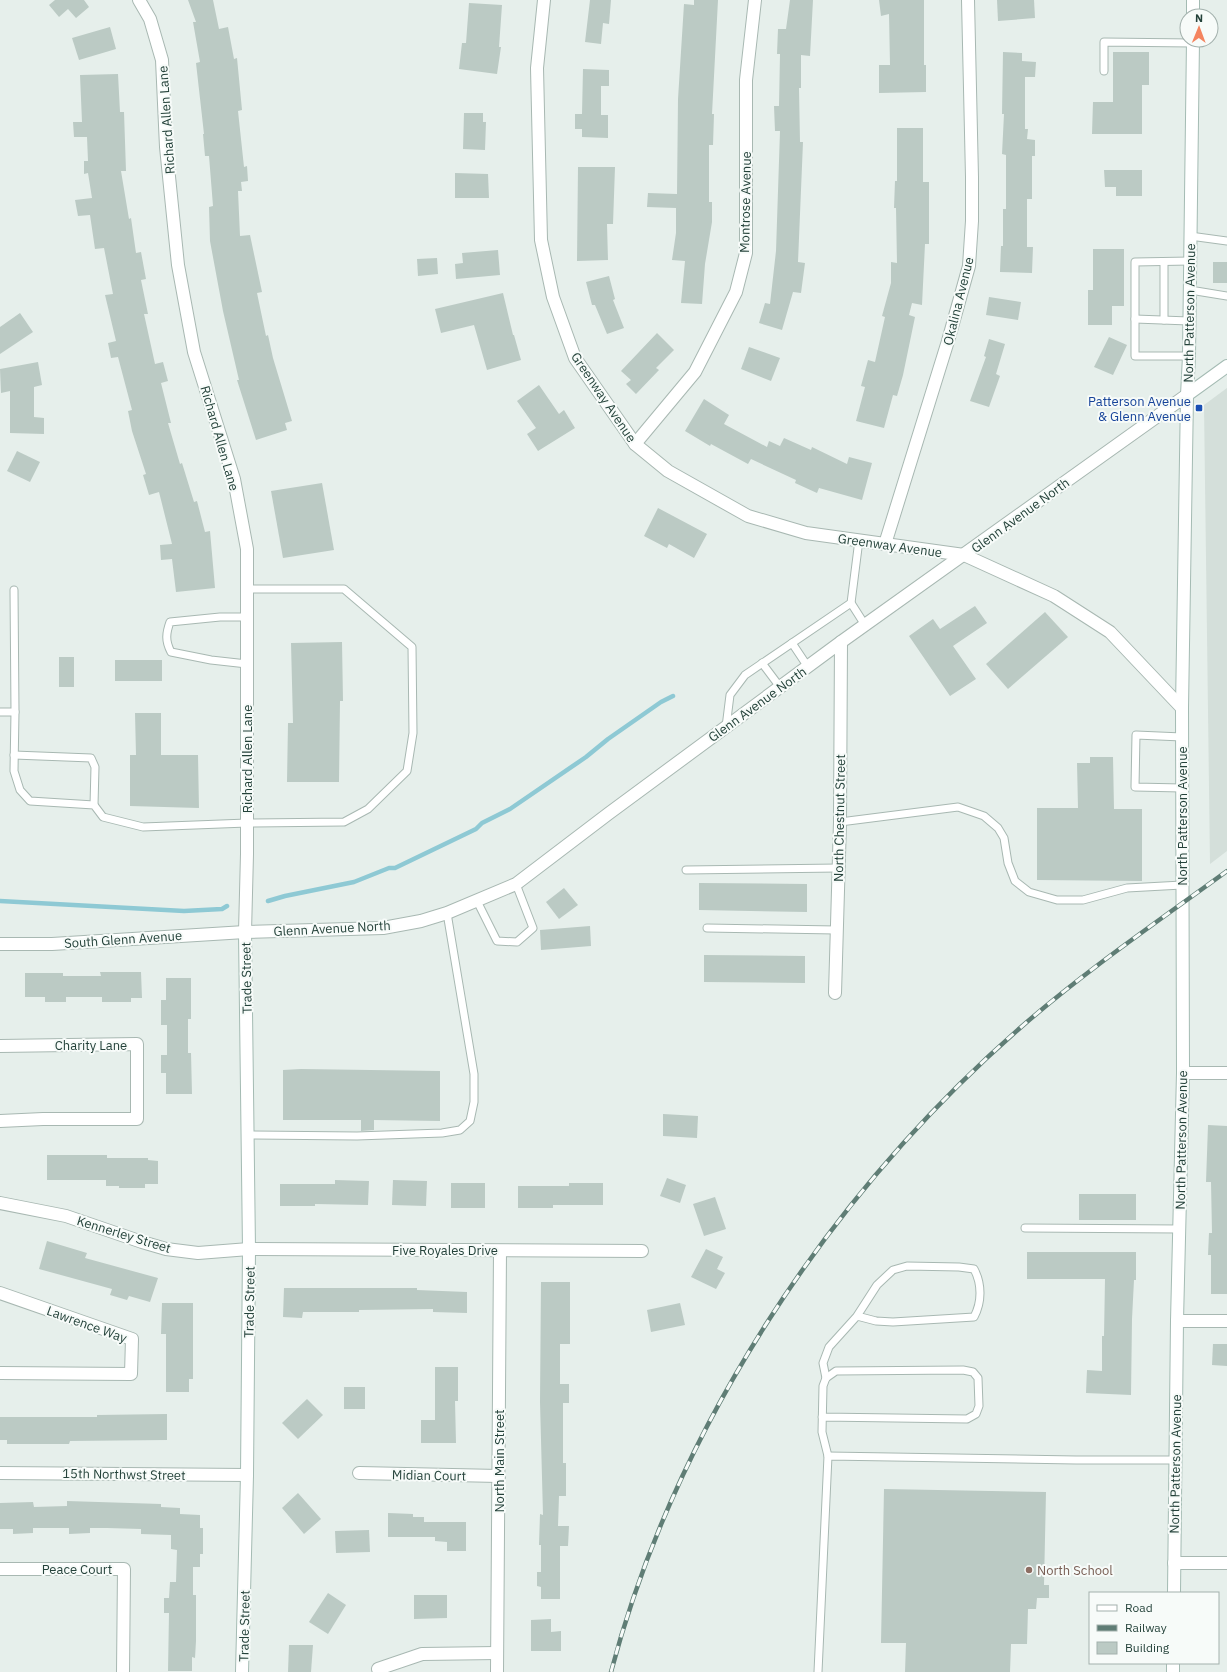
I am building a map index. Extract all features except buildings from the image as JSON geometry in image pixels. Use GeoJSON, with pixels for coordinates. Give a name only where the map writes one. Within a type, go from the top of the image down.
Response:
{"type":"FeatureCollection","features":[{"type":"Feature","properties":{"kind":"street","name":"Richard Allen Lane"},"geometry":{"type":"LineString","coordinates":[[139,0],[150,19],[162,60],[166,147],[178,265],[194,352],[234,479],[247,549],[247,823],[245,932]]}},
{"type":"Feature","properties":{"kind":"street","name":"Greenway Avenue"},"geometry":{"type":"LineString","coordinates":[[544,0],[537,68],[541,240],[551,290],[575,358],[635,444],[668,471],[748,516],[806,533],[964,556],[1054,596],[1110,632],[1182,708]]}},
{"type":"Feature","properties":{"kind":"street","name":"Montrose Avenue"},"geometry":{"type":"LineString","coordinates":[[635,444],[695,372],[736,292],[746,254],[746,80],[755,0]]}},
{"type":"Feature","properties":{"kind":"street","name":"Okalina Avenue"},"geometry":{"type":"LineString","coordinates":[[885,544],[948,341],[969,266],[972,221],[972,177],[968,0]]}},
{"type":"Feature","properties":{"kind":"street","name":"North Patterson Avenue"},"geometry":{"type":"LineString","coordinates":[[1174,1592],[1177,1321],[1183,1073],[1182,708],[1190,290],[1192,48]]}},
{"type":"Feature","properties":{"kind":"street","name":"Glenn Avenue North"},"geometry":{"type":"LineString","coordinates":[[245,932],[383,928],[421,921],[447,913],[516,884],[841,642],[964,556],[1227,366]]}},
{"type":"Feature","properties":{"kind":"street","name":"North Chestnut Street"},"geometry":{"type":"LineString","coordinates":[[835,993],[840,822],[841,642]]}},
{"type":"Feature","properties":{"kind":"street","name":"South Glenn Avenue"},"geometry":{"type":"LineString","coordinates":[[0,944],[65,943],[245,932]]}},
{"type":"Feature","properties":{"kind":"street","name":"Trade Street"},"geometry":{"type":"LineString","coordinates":[[242,1672],[247,1475],[249,1249],[245,932]]}},
{"type":"Feature","properties":{"kind":"street","name":"Charity Lane"},"geometry":{"type":"LineString","coordinates":[[0,1046],[137,1044],[137,1119],[43,1119],[0,1121]]}},
{"type":"Feature","properties":{"kind":"street"},"geometry":{"type":"LineString","coordinates":[[1183,1073],[1227,1073]]}},
{"type":"Feature","properties":{"kind":"street","name":"Kennerley Street"},"geometry":{"type":"LineString","coordinates":[[0,1203],[66,1216],[142,1242],[166,1248],[198,1253],[249,1249]]}},
{"type":"Feature","properties":{"kind":"street","name":"Five Royales Drive"},"geometry":{"type":"LineString","coordinates":[[249,1249],[642,1251]]}},
{"type":"Feature","properties":{"kind":"street","name":"North Main Street"},"geometry":{"type":"LineString","coordinates":[[497,1672],[500,1251]]}},
{"type":"Feature","properties":{"kind":"street","name":"Lawrence Way"},"geometry":{"type":"LineString","coordinates":[[0,1293],[132,1339],[131,1374],[0,1373]]}},
{"type":"Feature","properties":{"kind":"street"},"geometry":{"type":"LineString","coordinates":[[1177,1321],[1227,1321]]}},
{"type":"Feature","properties":{"kind":"street","name":"15th Northwst Street"},"geometry":{"type":"LineString","coordinates":[[0,1472],[247,1475]]}},
{"type":"Feature","properties":{"kind":"street","name":"Midian Court"},"geometry":{"type":"LineString","coordinates":[[359,1473],[499,1476]]}},
{"type":"Feature","properties":{"kind":"street"},"geometry":{"type":"LineString","coordinates":[[1174,1563],[1227,1563]]}},
{"type":"Feature","properties":{"kind":"street","name":"Peace Court"},"geometry":{"type":"LineString","coordinates":[[0,1569],[124,1569],[123,1672]]}},
{"type":"Feature","properties":{"kind":"street"},"geometry":{"type":"LineString","coordinates":[[378,1669],[422,1654],[497,1653]]}},
{"type":"Feature","properties":{"kind":"lane"},"geometry":{"type":"LineString","coordinates":[[1104,71],[1104,42],[1179,42]]}},
{"type":"Feature","properties":{"kind":"lane"},"geometry":{"type":"LineString","coordinates":[[1190,236],[1227,241]]}},
{"type":"Feature","properties":{"kind":"lane"},"geometry":{"type":"LineString","coordinates":[[1189,356],[1135,356],[1135,262],[1190,262]]}},
{"type":"Feature","properties":{"kind":"lane"},"geometry":{"type":"LineString","coordinates":[[1164,262],[1164,320]]}},
{"type":"Feature","properties":{"kind":"lane"},"geometry":{"type":"LineString","coordinates":[[1190,290],[1227,296]]}},
{"type":"Feature","properties":{"kind":"lane"},"geometry":{"type":"LineString","coordinates":[[1135,319],[1189,321]]}},
{"type":"Feature","properties":{"kind":"lane"},"geometry":{"type":"LineString","coordinates":[[859,540],[851,603],[865,625]]}},
{"type":"Feature","properties":{"kind":"lane"},"geometry":{"type":"LineString","coordinates":[[14,755],[91,758],[95,767],[94,806],[103,817],[143,827],[247,823],[344,822],[368,809],[407,771],[413,734],[412,647],[344,590],[247,589]]}},
{"type":"Feature","properties":{"kind":"lane"},"geometry":{"type":"LineString","coordinates":[[14,590],[14,771],[20,790],[30,801],[94,806]]}},
{"type":"Feature","properties":{"kind":"lane"},"geometry":{"type":"LineString","coordinates":[[726,727],[730,695],[744,675],[851,603]]}},
{"type":"Feature","properties":{"kind":"lane"},"geometry":{"type":"LineString","coordinates":[[247,617],[220,617],[170,622],[166,633],[167,645],[171,652],[211,660],[247,664]]}},
{"type":"Feature","properties":{"kind":"lane"},"geometry":{"type":"LineString","coordinates":[[792,643],[808,667]]}},
{"type":"Feature","properties":{"kind":"lane"},"geometry":{"type":"LineString","coordinates":[[762,663],[780,688]]}},
{"type":"Feature","properties":{"kind":"lane"},"geometry":{"type":"LineString","coordinates":[[0,712],[15,712]]}},
{"type":"Feature","properties":{"kind":"lane"},"geometry":{"type":"LineString","coordinates":[[1182,737],[1136,735],[1135,787],[1182,788]]}},
{"type":"Feature","properties":{"kind":"lane"},"geometry":{"type":"LineString","coordinates":[[840,822],[958,807],[984,816],[998,828],[1004,838],[1008,863],[1015,880],[1029,892],[1057,900],[1083,900],[1127,888],[1182,885]]}},
{"type":"Feature","properties":{"kind":"lane"},"geometry":{"type":"LineString","coordinates":[[686,870],[838,868]]}},
{"type":"Feature","properties":{"kind":"lane"},"geometry":{"type":"LineString","coordinates":[[477,901],[497,941],[517,942],[533,928],[516,884]]}},
{"type":"Feature","properties":{"kind":"lane"},"geometry":{"type":"LineString","coordinates":[[248,1135],[357,1136],[442,1133],[460,1130],[470,1121],[474,1102],[474,1074],[447,913]]}},
{"type":"Feature","properties":{"kind":"lane"},"geometry":{"type":"LineString","coordinates":[[707,928],[836,930]]}},
{"type":"Feature","properties":{"kind":"lane"},"geometry":{"type":"LineString","coordinates":[[1025,1228],[1179,1229]]}},
{"type":"Feature","properties":{"kind":"lane"},"geometry":{"type":"LineString","coordinates":[[818,1672],[828,1456],[822,1432],[823,1386],[826,1378],[823,1363],[829,1347],[857,1316],[877,1285],[893,1270],[907,1266],[959,1267],[974,1269],[979,1278],[979,1308],[974,1317],[893,1322],[876,1321],[857,1316]]}},
{"type":"Feature","properties":{"kind":"lane"},"geometry":{"type":"LineString","coordinates":[[822,1417],[967,1419],[976,1414],[979,1406],[978,1378],[973,1372],[963,1370],[836,1371],[826,1378]]}},
{"type":"Feature","properties":{"kind":"lane"},"geometry":{"type":"LineString","coordinates":[[828,1456],[1175,1460]]}},
{"type":"Feature","properties":{"kind":"shaded area"},"geometry":{"type":"Polygon","coordinates":[[[1227,388],[1227,851],[1210,864],[1204,405],[1227,388]]]}},
{"type":"Feature","properties":{"kind":"waterway"},"geometry":{"type":"LineString","coordinates":[[268,901],[285,896],[354,882],[389,868],[395,868],[476,829],[482,823],[510,809],[586,757],[608,739],[661,702],[673,696]]}},
{"type":"Feature","properties":{"kind":"waterway"},"geometry":{"type":"LineString","coordinates":[[0,901],[184,911],[222,909],[227,906]]}},
{"type":"Feature","properties":{"kind":"railway"},"geometry":{"type":"LineString","coordinates":[[611,1672],[639,1581],[675,1492],[719,1405],[768,1321],[824,1241],[885,1165],[950,1094],[1020,1028],[1096,967],[1227,871]]}},
{"type":"Feature","properties":{"kind":"place","name":"Patterson Avenue & Glenn Avenue"},"geometry":{"type":"Point","coordinates":[1199,408]}},
{"type":"Feature","properties":{"kind":"place","name":"North School"},"geometry":{"type":"Point","coordinates":[1029,1570]}}]}
